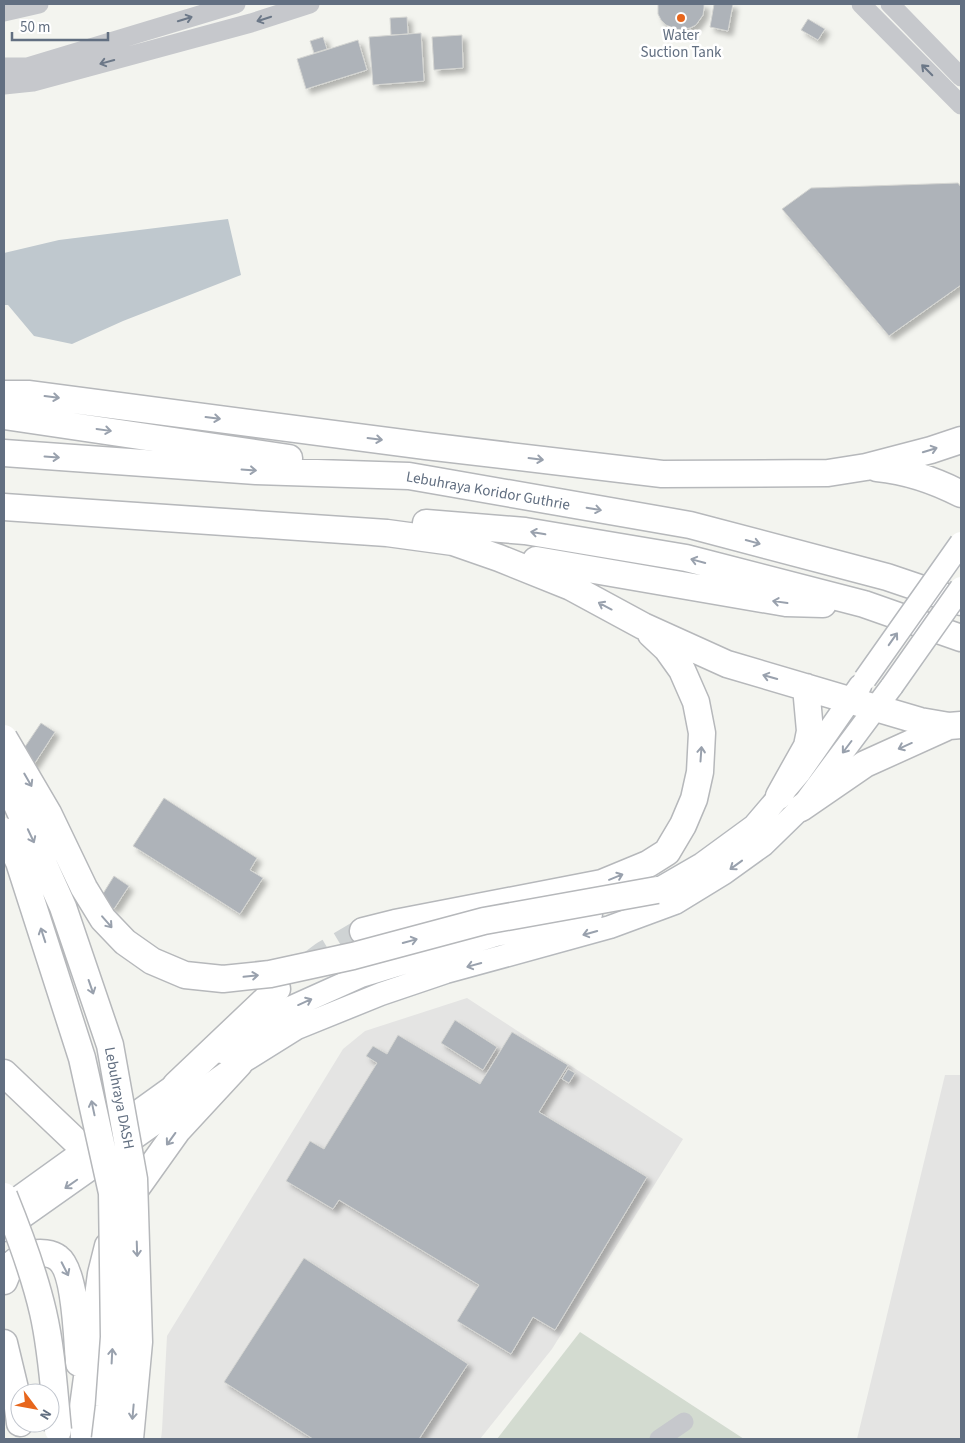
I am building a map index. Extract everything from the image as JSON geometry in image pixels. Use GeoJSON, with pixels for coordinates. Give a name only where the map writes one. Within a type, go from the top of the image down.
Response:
{"type":"FeatureCollection","features":[{"type":"Feature","properties":{"kind":"highway"},"geometry":{"type":"LineString","coordinates":[[4,394],[28,394],[426,446],[654,473],[828,473],[866,467],[961,440]]}},
{"type":"Feature","properties":{"kind":"highway"},"geometry":{"type":"LineString","coordinates":[[4,416],[409,476]]}},
{"type":"Feature","properties":{"kind":"highway","name":"Lebuhraya Koridor Guthrie"},"geometry":{"type":"LineString","coordinates":[[4,453],[256,471],[409,476],[690,525],[887,577],[961,602]]}},
{"type":"Feature","properties":{"kind":"highway"},"geometry":{"type":"LineString","coordinates":[[866,467],[898,470],[926,478],[961,494]]}},
{"type":"Feature","properties":{"kind":"highway"},"geometry":{"type":"LineString","coordinates":[[4,490],[525,531],[686,558],[864,604],[961,638]]}},
{"type":"Feature","properties":{"kind":"highway"},"geometry":{"type":"LineString","coordinates":[[4,507],[387,534],[454,542],[556,564],[786,603],[864,604]]}},
{"type":"Feature","properties":{"kind":"highway"},"geometry":{"type":"LineString","coordinates":[[454,542],[571,587],[643,626],[727,664],[806,687],[858,689],[876,708],[920,721],[955,726]]}},
{"type":"Feature","properties":{"kind":"highway"},"geometry":{"type":"LineString","coordinates":[[363,931],[395,922],[602,883],[648,864],[666,852],[683,825],[694,799],[700,772],[702,733],[696,702],[682,670],[666,649],[643,626]]}},
{"type":"Feature","properties":{"kind":"highway"},"geometry":{"type":"LineString","coordinates":[[790,802],[810,730],[806,687]]}},
{"type":"Feature","properties":{"kind":"highway"},"geometry":{"type":"LineString","coordinates":[[790,802],[865,764],[955,726]]}},
{"type":"Feature","properties":{"kind":"highway"},"geometry":{"type":"LineString","coordinates":[[4,738],[48,813],[84,888],[103,919],[125,942],[152,960],[186,975],[223,979],[270,974],[353,956],[484,921],[657,890]]}},
{"type":"Feature","properties":{"kind":"highway","name":"Lebuhraya DASH"},"geometry":{"type":"LineString","coordinates":[[4,776],[63,906],[110,1045],[134,1179],[139,1342],[130,1439]]}},
{"type":"Feature","properties":{"kind":"highway","name":"Lebuhraya DASH"},"geometry":{"type":"LineString","coordinates":[[4,831],[19,862],[82,1058],[112,1193],[114,1337],[109,1406],[104,1439]]}},
{"type":"Feature","properties":{"kind":"highway"},"geometry":{"type":"LineString","coordinates":[[176,1085],[277,989]]}},
{"type":"Feature","properties":{"kind":"highway"},"geometry":{"type":"LineString","coordinates":[[83,1407],[101,1274],[111,1237],[130,1197],[177,1131],[239,1064]]}},
{"type":"Feature","properties":{"kind":"highway"},"geometry":{"type":"LineString","coordinates":[[4,1073],[85,1150]]}},
{"type":"Feature","properties":{"kind":"highway"},"geometry":{"type":"LineString","coordinates":[[4,1196],[31,1270],[43,1312],[50,1353],[58,1436]]}},
{"type":"Feature","properties":{"kind":"highway"},"geometry":{"type":"LineString","coordinates":[[4,1282],[10,1264],[19,1258],[40,1252],[58,1257],[66,1269],[71,1283],[83,1407],[84,1439]]}},
{"type":"Feature","properties":{"kind":"highway"},"geometry":{"type":"LineString","coordinates":[[4,1343],[14,1383]]}},
{"type":"Feature","properties":{"kind":"main road"},"geometry":{"type":"LineString","coordinates":[[4,1208],[223,1051],[292,1007],[361,976],[496,935],[596,913],[657,890],[727,848],[754,826],[790,802],[800,772],[961,543]]}},
{"type":"Feature","properties":{"kind":"main road"},"geometry":{"type":"LineString","coordinates":[[4,1230],[239,1064],[297,1028],[381,994],[446,972],[610,928],[675,903],[724,873],[763,845],[790,802],[876,708],[961,588]]}},
{"type":"Feature","properties":{"kind":"street"},"geometry":{"type":"LineString","coordinates":[[4,12],[40,4]]}},
{"type":"Feature","properties":{"kind":"street"},"geometry":{"type":"LineString","coordinates":[[4,67],[27,67],[236,4]]}},
{"type":"Feature","properties":{"kind":"street"},"geometry":{"type":"LineString","coordinates":[[4,85],[33,82],[251,23],[310,4]]}},
{"type":"Feature","properties":{"kind":"street"},"geometry":{"type":"LineString","coordinates":[[861,4],[961,105]]}},
{"type":"Feature","properties":{"kind":"street"},"geometry":{"type":"LineString","coordinates":[[890,4],[961,77]]}},
{"type":"Feature","properties":{"kind":"street"},"geometry":{"type":"LineString","coordinates":[[659,1439],[684,1422]]}},
{"type":"Feature","properties":{"kind":"shaded area"},"geometry":{"type":"Polygon","coordinates":[[[228,219],[241,275],[123,321],[72,344],[34,336],[8,305],[4,305],[4,253],[59,240],[228,219]]]}},
{"type":"Feature","properties":{"kind":"shaded area"},"geometry":{"type":"Polygon","coordinates":[[[467,998],[683,1139],[552,1349],[480,1439],[161,1439],[167,1336],[343,1049],[365,1031],[467,998]]]}},
{"type":"Feature","properties":{"kind":"shaded area"},"geometry":{"type":"Polygon","coordinates":[[[945,1075],[961,1075],[961,1439],[857,1439],[945,1075]]]}},
{"type":"Feature","properties":{"kind":"shaded area"},"geometry":{"type":"Polygon","coordinates":[[[580,1332],[744,1439],[497,1439],[580,1332]]]}},
{"type":"Feature","properties":{"kind":"building","name":"Water Suction Tank"},"geometry":{"type":"Polygon","coordinates":[[[658,4],[704,4],[703,15],[696,25],[678,30],[666,25],[661,20],[658,14],[658,4]]]}},
{"type":"Feature","properties":{"kind":"building"},"geometry":{"type":"Polygon","coordinates":[[[714,4],[733,4],[728,31],[710,27],[714,4]]]}},
{"type":"Feature","properties":{"kind":"building"},"geometry":{"type":"Polygon","coordinates":[[[407,17],[408,34],[391,35],[390,18],[407,17]]]}},
{"type":"Feature","properties":{"kind":"building"},"geometry":{"type":"Polygon","coordinates":[[[808,19],[825,29],[818,40],[801,30],[808,19]]]}},
{"type":"Feature","properties":{"kind":"building"},"geometry":{"type":"Polygon","coordinates":[[[421,33],[424,81],[373,85],[369,37],[421,33]]]}},
{"type":"Feature","properties":{"kind":"building"},"geometry":{"type":"Polygon","coordinates":[[[462,35],[463,68],[434,70],[432,37],[462,35]]]}},
{"type":"Feature","properties":{"kind":"building"},"geometry":{"type":"Polygon","coordinates":[[[323,37],[327,49],[314,53],[310,41],[323,37]]]}},
{"type":"Feature","properties":{"kind":"building"},"geometry":{"type":"Polygon","coordinates":[[[358,40],[367,70],[306,89],[297,59],[358,40]]]}},
{"type":"Feature","properties":{"kind":"building"},"geometry":{"type":"Polygon","coordinates":[[[958,183],[961,187],[961,285],[889,336],[782,209],[811,188],[958,183]]]}},
{"type":"Feature","properties":{"kind":"building"},"geometry":{"type":"Polygon","coordinates":[[[41,723],[55,732],[33,766],[18,757],[41,723]]]}},
{"type":"Feature","properties":{"kind":"building"},"geometry":{"type":"Polygon","coordinates":[[[164,798],[257,858],[250,870],[263,878],[240,914],[133,846],[164,798]]]}},
{"type":"Feature","properties":{"kind":"building"},"geometry":{"type":"Polygon","coordinates":[[[114,876],[129,886],[114,909],[99,900],[114,876]]]}},
{"type":"Feature","properties":{"kind":"building"},"geometry":{"type":"Polygon","coordinates":[[[455,1020],[497,1047],[483,1070],[441,1043],[455,1020]]]}},
{"type":"Feature","properties":{"kind":"building"},"geometry":{"type":"Polygon","coordinates":[[[512,1032],[568,1065],[539,1112],[647,1177],[555,1330],[533,1317],[511,1354],[457,1321],[479,1285],[339,1200],[333,1209],[286,1181],[310,1141],[324,1149],[377,1063],[366,1056],[373,1046],[387,1054],[398,1035],[480,1084],[512,1032]]]}},
{"type":"Feature","properties":{"kind":"building"},"geometry":{"type":"Polygon","coordinates":[[[568,1069],[575,1073],[569,1083],[562,1079],[568,1069]]]}},
{"type":"Feature","properties":{"kind":"building"},"geometry":{"type":"Polygon","coordinates":[[[304,1258],[468,1364],[419,1439],[313,1439],[224,1382],[304,1258]]]}},
{"type":"Feature","properties":{"kind":"tunnel"},"geometry":{"type":"LineString","coordinates":[[308,966],[324,954],[363,931]]}},
{"type":"Feature","properties":{"kind":"place","name":"Water Suction Tank"},"geometry":{"type":"Point","coordinates":[681,18]}}]}
